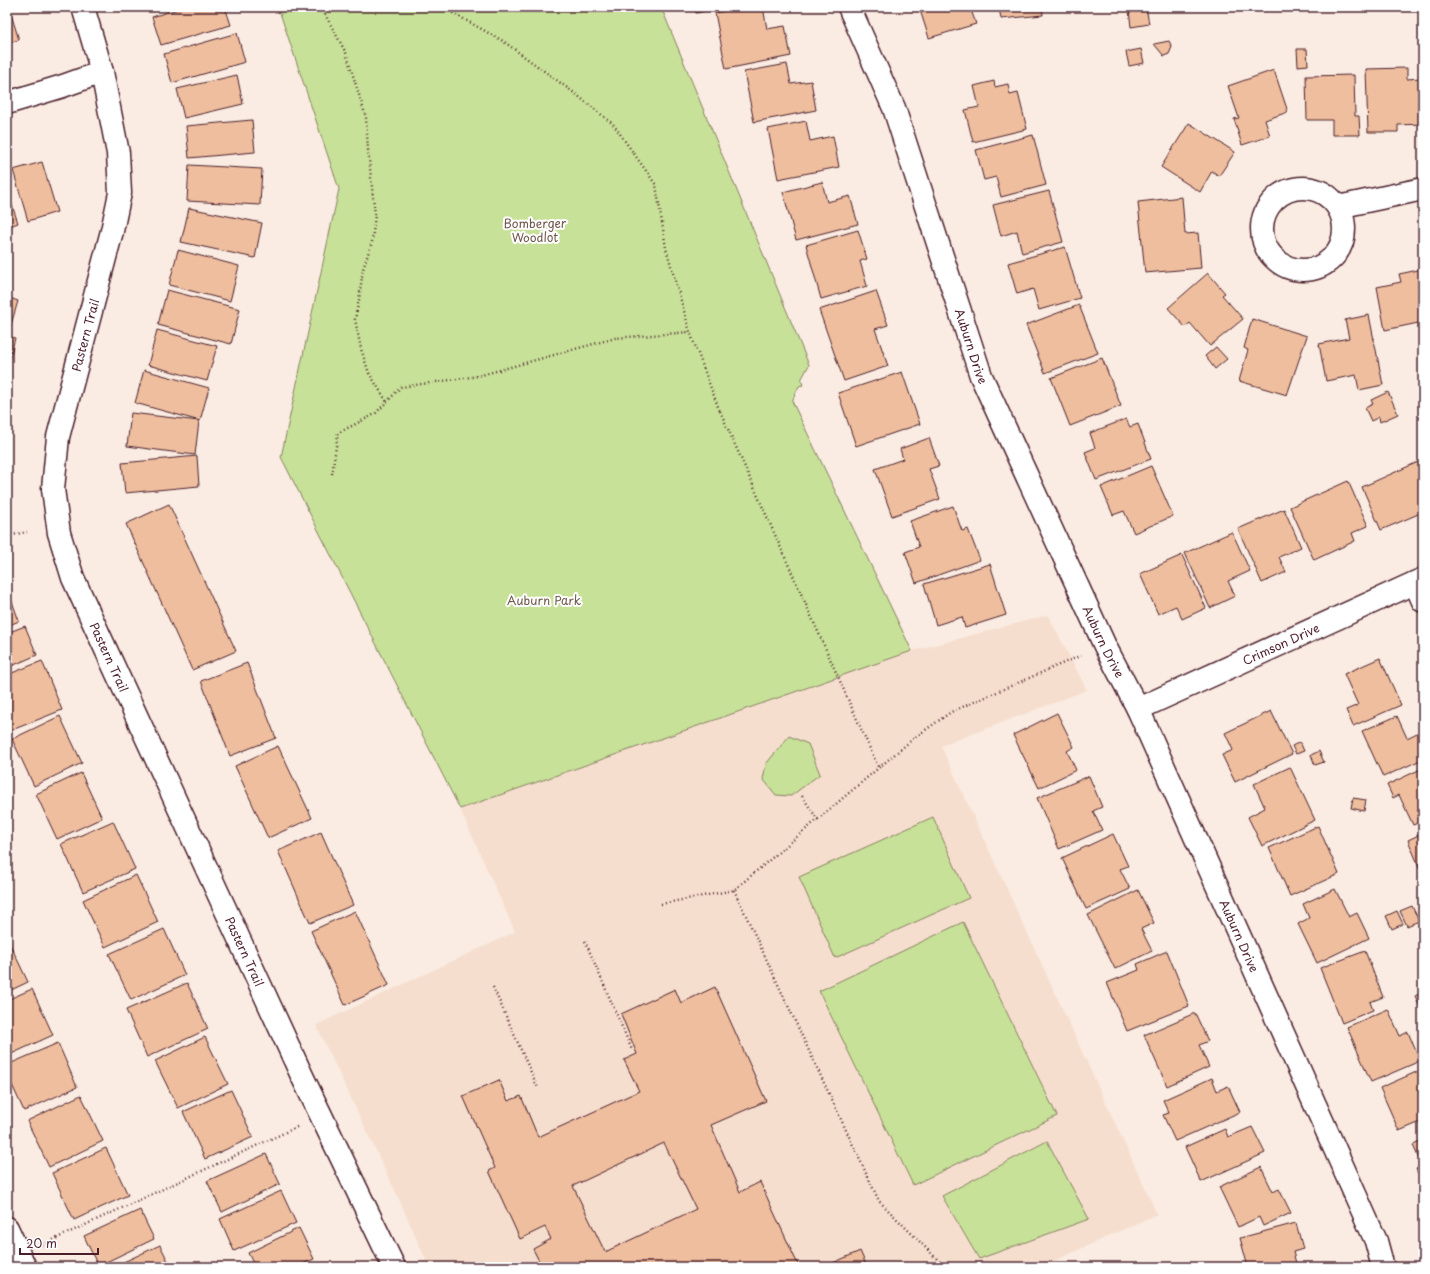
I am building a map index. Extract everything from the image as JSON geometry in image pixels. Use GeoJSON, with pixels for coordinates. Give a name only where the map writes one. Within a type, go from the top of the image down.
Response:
{"type":"FeatureCollection","features":[{"type":"Feature","properties":{"kind":"street","name":"Pastern Trail"},"geometry":{"type":"LineString","coordinates":[[83,7],[102,72],[118,153],[120,193],[112,230],[58,437],[53,489],[59,533],[73,578],[304,1078],[394,1267]]}},
{"type":"Feature","properties":{"kind":"street","name":"Auburn Drive"},"geometry":{"type":"LineString","coordinates":[[850,7],[894,108],[980,376],[1105,646],[1138,709],[1373,1233],[1384,1267]]}},
{"type":"Feature","properties":{"kind":"street"},"geometry":{"type":"LineString","coordinates":[[7,103],[63,86],[102,72]]}},
{"type":"Feature","properties":{"kind":"street"},"geometry":{"type":"LineString","coordinates":[[1338,207],[1423,189]]}},
{"type":"Feature","properties":{"kind":"street","name":"Crimson Drive"},"geometry":{"type":"LineString","coordinates":[[1138,709],[1420,588]]}},
{"type":"Feature","properties":{"kind":"street"},"geometry":{"type":"LineString","coordinates":[[7,1228],[22,1261]]}},
{"type":"Feature","properties":{"kind":"path"},"geometry":{"type":"LineString","coordinates":[[321,7],[346,53],[366,117],[375,215],[372,242],[362,269],[359,300],[355,319],[361,349],[369,373],[387,402]]}},
{"type":"Feature","properties":{"kind":"path"},"geometry":{"type":"LineString","coordinates":[[442,7],[503,41],[577,95],[613,124],[656,185],[666,248],[690,332],[719,408],[879,769]]}},
{"type":"Feature","properties":{"kind":"path"},"geometry":{"type":"LineString","coordinates":[[332,474],[338,433],[375,414],[401,387],[478,376],[616,338],[690,332]]}},
{"type":"Feature","properties":{"kind":"path"},"geometry":{"type":"LineString","coordinates":[[719,408],[720,412]]}},
{"type":"Feature","properties":{"kind":"path"},"geometry":{"type":"LineString","coordinates":[[7,536],[27,532]]}},
{"type":"Feature","properties":{"kind":"path"},"geometry":{"type":"LineString","coordinates":[[661,904],[734,890],[914,738],[951,712],[1082,655]]}},
{"type":"Feature","properties":{"kind":"path"},"geometry":{"type":"LineString","coordinates":[[802,796],[818,820]]}},
{"type":"Feature","properties":{"kind":"path"},"geometry":{"type":"LineString","coordinates":[[734,890],[879,1201],[946,1267]]}},
{"type":"Feature","properties":{"kind":"path"},"geometry":{"type":"LineString","coordinates":[[585,941],[632,1050]]}},
{"type":"Feature","properties":{"kind":"path"},"geometry":{"type":"LineString","coordinates":[[493,987],[538,1088]]}},
{"type":"Feature","properties":{"kind":"path"},"geometry":{"type":"LineString","coordinates":[[22,1261],[302,1124]]}},
{"type":"Feature","properties":{"kind":"shaded area"},"geometry":{"type":"Polygon","coordinates":[[[1048,615],[1087,690],[941,746],[1157,1214],[1041,1267],[429,1267],[398,1197],[316,1025],[515,932],[460,809],[912,651],[1048,615]]]}},
{"type":"Feature","properties":{"kind":"green space"},"geometry":{"type":"Polygon","coordinates":[[[278,7],[661,7],[809,365],[801,380],[803,385],[799,386],[792,401],[912,651],[460,809],[281,457],[339,189],[278,7]]]}},
{"type":"Feature","properties":{"kind":"green space"},"geometry":{"type":"Polygon","coordinates":[[[789,736],[808,744],[820,774],[791,796],[776,795],[763,779],[766,764],[789,736]]]}},
{"type":"Feature","properties":{"kind":"green space"},"geometry":{"type":"Polygon","coordinates":[[[933,817],[969,898],[835,958],[799,877],[933,817]]]}},
{"type":"Feature","properties":{"kind":"green space"},"geometry":{"type":"Polygon","coordinates":[[[963,922],[1057,1116],[913,1185],[819,991],[963,922]]]}},
{"type":"Feature","properties":{"kind":"green space"},"geometry":{"type":"Polygon","coordinates":[[[1047,1141],[1089,1219],[979,1259],[942,1196],[1047,1141]]]}},
{"type":"Feature","properties":{"kind":"building"},"geometry":{"type":"Polygon","coordinates":[[[184,7],[225,7],[231,25],[161,45],[152,17],[184,7]]]}},
{"type":"Feature","properties":{"kind":"building"},"geometry":{"type":"Polygon","coordinates":[[[694,7],[725,7],[696,13],[694,7]]]}},
{"type":"Feature","properties":{"kind":"building"},"geometry":{"type":"Polygon","coordinates":[[[746,7],[763,7],[767,29],[785,26],[791,56],[726,69],[715,13],[746,7]]]}},
{"type":"Feature","properties":{"kind":"building"},"geometry":{"type":"Polygon","coordinates":[[[919,7],[970,7],[976,24],[929,38],[919,7]]]}},
{"type":"Feature","properties":{"kind":"building"},"geometry":{"type":"Polygon","coordinates":[[[999,7],[1042,7],[1043,15],[1001,19],[999,7]]]}},
{"type":"Feature","properties":{"kind":"building"},"geometry":{"type":"Polygon","coordinates":[[[1146,7],[1149,24],[1131,27],[1129,10],[1146,7]]]}},
{"type":"Feature","properties":{"kind":"building"},"geometry":{"type":"Polygon","coordinates":[[[11,14],[19,40],[7,43],[7,16],[11,14]]]}},
{"type":"Feature","properties":{"kind":"building"},"geometry":{"type":"Polygon","coordinates":[[[237,33],[245,62],[172,83],[164,54],[237,33]]]}},
{"type":"Feature","properties":{"kind":"building"},"geometry":{"type":"Polygon","coordinates":[[[1169,41],[1172,47],[1169,54],[1164,56],[1154,44],[1169,41]]]}},
{"type":"Feature","properties":{"kind":"building"},"geometry":{"type":"Polygon","coordinates":[[[1141,49],[1144,63],[1129,66],[1126,52],[1141,49]]]}},
{"type":"Feature","properties":{"kind":"building"},"geometry":{"type":"Polygon","coordinates":[[[1297,49],[1307,49],[1308,65],[1298,66],[1297,49]]]}},
{"type":"Feature","properties":{"kind":"building"},"geometry":{"type":"Polygon","coordinates":[[[787,64],[791,84],[811,81],[816,110],[754,122],[744,72],[787,64]]]}},
{"type":"Feature","properties":{"kind":"building"},"geometry":{"type":"Polygon","coordinates":[[[1407,68],[1407,79],[1421,78],[1422,124],[1398,125],[1398,132],[1368,132],[1366,69],[1407,68]]]}},
{"type":"Feature","properties":{"kind":"building"},"geometry":{"type":"Polygon","coordinates":[[[1274,70],[1288,112],[1265,120],[1270,136],[1242,145],[1234,119],[1239,118],[1228,86],[1274,70]]]}},
{"type":"Feature","properties":{"kind":"building"},"geometry":{"type":"Polygon","coordinates":[[[237,75],[243,104],[184,118],[177,89],[237,75]]]}},
{"type":"Feature","properties":{"kind":"building"},"geometry":{"type":"Polygon","coordinates":[[[1354,75],[1355,116],[1359,116],[1360,135],[1332,135],[1332,120],[1307,120],[1306,76],[1354,75]]]}},
{"type":"Feature","properties":{"kind":"building"},"geometry":{"type":"Polygon","coordinates":[[[994,81],[995,87],[1008,84],[1010,95],[1018,93],[1027,129],[973,142],[965,110],[979,107],[974,86],[994,81]]]}},
{"type":"Feature","properties":{"kind":"building"},"geometry":{"type":"Polygon","coordinates":[[[252,120],[255,152],[189,158],[186,126],[252,120]]]}},
{"type":"Feature","properties":{"kind":"building"},"geometry":{"type":"Polygon","coordinates":[[[806,121],[810,141],[833,136],[839,167],[778,179],[768,129],[806,121]]]}},
{"type":"Feature","properties":{"kind":"building"},"geometry":{"type":"Polygon","coordinates":[[[1189,123],[1235,152],[1219,176],[1212,171],[1200,192],[1161,167],[1189,123]]]}},
{"type":"Feature","properties":{"kind":"building"},"geometry":{"type":"Polygon","coordinates":[[[1033,135],[1046,185],[1001,197],[996,177],[984,180],[976,150],[1033,135]]]}},
{"type":"Feature","properties":{"kind":"building"},"geometry":{"type":"Polygon","coordinates":[[[42,162],[57,212],[28,221],[13,170],[42,162]]]}},
{"type":"Feature","properties":{"kind":"building"},"geometry":{"type":"Polygon","coordinates":[[[189,165],[262,169],[260,205],[187,201],[189,165]]]}},
{"type":"Feature","properties":{"kind":"building"},"geometry":{"type":"Polygon","coordinates":[[[822,182],[827,202],[850,196],[858,224],[796,240],[783,192],[822,182]]]}},
{"type":"Feature","properties":{"kind":"building"},"geometry":{"type":"Polygon","coordinates":[[[7,190],[18,223],[7,227],[7,190]]]}},
{"type":"Feature","properties":{"kind":"building"},"geometry":{"type":"Polygon","coordinates":[[[1049,191],[1063,242],[1022,253],[1017,231],[1001,236],[993,205],[1049,191]]]}},
{"type":"Feature","properties":{"kind":"building"},"geometry":{"type":"Polygon","coordinates":[[[1182,197],[1185,234],[1198,233],[1201,268],[1145,273],[1138,202],[1182,197]]]}},
{"type":"Feature","properties":{"kind":"building"},"geometry":{"type":"Polygon","coordinates":[[[189,208],[262,223],[255,258],[181,242],[189,208]]]}},
{"type":"Feature","properties":{"kind":"building"},"geometry":{"type":"Polygon","coordinates":[[[858,230],[867,259],[860,261],[867,286],[821,299],[806,245],[858,230]]]}},
{"type":"Feature","properties":{"kind":"building"},"geometry":{"type":"Polygon","coordinates":[[[1065,247],[1080,298],[1039,310],[1033,289],[1017,294],[1008,263],[1065,247]]]}},
{"type":"Feature","properties":{"kind":"building"},"geometry":{"type":"Polygon","coordinates":[[[178,250],[239,266],[230,301],[169,285],[178,250]]]}},
{"type":"Feature","properties":{"kind":"building"},"geometry":{"type":"Polygon","coordinates":[[[1423,269],[1423,322],[1385,330],[1377,287],[1401,282],[1399,274],[1423,269]]]}},
{"type":"Feature","properties":{"kind":"building"},"geometry":{"type":"Polygon","coordinates":[[[1208,273],[1225,293],[1222,295],[1243,319],[1210,346],[1190,323],[1185,327],[1168,308],[1208,273]]]}},
{"type":"Feature","properties":{"kind":"building"},"geometry":{"type":"Polygon","coordinates":[[[167,290],[240,309],[231,344],[158,325],[167,290]]]}},
{"type":"Feature","properties":{"kind":"building"},"geometry":{"type":"Polygon","coordinates":[[[876,291],[888,325],[875,329],[888,366],[844,381],[819,310],[876,291]]]}},
{"type":"Feature","properties":{"kind":"building"},"geometry":{"type":"Polygon","coordinates":[[[7,297],[18,301],[10,328],[7,327],[7,297]]]}},
{"type":"Feature","properties":{"kind":"building"},"geometry":{"type":"Polygon","coordinates":[[[1079,305],[1098,353],[1045,373],[1026,325],[1079,305]]]}},
{"type":"Feature","properties":{"kind":"building"},"geometry":{"type":"Polygon","coordinates":[[[1369,315],[1383,385],[1359,390],[1356,375],[1326,381],[1319,344],[1349,338],[1345,320],[1369,315]]]}},
{"type":"Feature","properties":{"kind":"building"},"geometry":{"type":"Polygon","coordinates":[[[1252,319],[1307,336],[1287,395],[1239,381],[1248,350],[1244,348],[1252,319]]]}},
{"type":"Feature","properties":{"kind":"building"},"geometry":{"type":"Polygon","coordinates":[[[157,330],[217,346],[207,381],[148,365],[157,330]]]}},
{"type":"Feature","properties":{"kind":"building"},"geometry":{"type":"Polygon","coordinates":[[[7,336],[15,338],[8,366],[7,365],[7,336]]]}},
{"type":"Feature","properties":{"kind":"building"},"geometry":{"type":"Polygon","coordinates":[[[1216,347],[1227,359],[1215,369],[1205,356],[1216,347]]]}},
{"type":"Feature","properties":{"kind":"building"},"geometry":{"type":"Polygon","coordinates":[[[1102,358],[1121,406],[1070,426],[1051,378],[1102,358]]]}},
{"type":"Feature","properties":{"kind":"building"},"geometry":{"type":"Polygon","coordinates":[[[144,370],[209,388],[200,421],[135,403],[144,370]]]}},
{"type":"Feature","properties":{"kind":"building"},"geometry":{"type":"Polygon","coordinates":[[[902,372],[920,424],[856,446],[838,393],[902,372]]]}},
{"type":"Feature","properties":{"kind":"building"},"geometry":{"type":"Polygon","coordinates":[[[1388,392],[1398,414],[1380,422],[1379,417],[1371,421],[1365,408],[1373,404],[1371,400],[1388,392]]]}},
{"type":"Feature","properties":{"kind":"building"},"geometry":{"type":"Polygon","coordinates":[[[131,413],[199,421],[195,455],[127,446],[131,413]]]}},
{"type":"Feature","properties":{"kind":"building"},"geometry":{"type":"Polygon","coordinates":[[[1126,419],[1130,427],[1138,424],[1151,459],[1096,480],[1085,452],[1095,448],[1090,433],[1126,419]]]}},
{"type":"Feature","properties":{"kind":"building"},"geometry":{"type":"Polygon","coordinates":[[[929,438],[939,466],[929,469],[940,499],[892,516],[875,469],[903,459],[900,449],[929,438]]]}},
{"type":"Feature","properties":{"kind":"building"},"geometry":{"type":"Polygon","coordinates":[[[197,456],[199,486],[125,493],[122,463],[197,456]]]}},
{"type":"Feature","properties":{"kind":"building"},"geometry":{"type":"Polygon","coordinates":[[[1418,462],[1423,473],[1423,512],[1381,530],[1362,487],[1418,462]]]}},
{"type":"Feature","properties":{"kind":"building"},"geometry":{"type":"Polygon","coordinates":[[[1151,466],[1173,516],[1134,533],[1124,511],[1113,515],[1101,487],[1151,466]]]}},
{"type":"Feature","properties":{"kind":"building"},"geometry":{"type":"Polygon","coordinates":[[[1348,481],[1368,526],[1352,533],[1355,541],[1314,560],[1290,507],[1348,481]]]}},
{"type":"Feature","properties":{"kind":"building"},"geometry":{"type":"Polygon","coordinates":[[[169,504],[236,651],[192,670],[126,524],[169,504]]]}},
{"type":"Feature","properties":{"kind":"building"},"geometry":{"type":"Polygon","coordinates":[[[953,506],[962,531],[968,529],[980,560],[916,583],[905,552],[919,547],[910,521],[953,506]]]}},
{"type":"Feature","properties":{"kind":"building"},"geometry":{"type":"Polygon","coordinates":[[[1284,509],[1301,547],[1279,557],[1286,572],[1262,583],[1238,529],[1284,509]]]}},
{"type":"Feature","properties":{"kind":"building"},"geometry":{"type":"Polygon","coordinates":[[[1232,532],[1250,571],[1228,581],[1235,596],[1210,608],[1185,553],[1232,532]]]}},
{"type":"Feature","properties":{"kind":"building"},"geometry":{"type":"Polygon","coordinates":[[[1182,555],[1206,608],[1182,619],[1176,606],[1158,614],[1140,574],[1182,555]]]}},
{"type":"Feature","properties":{"kind":"building"},"geometry":{"type":"Polygon","coordinates":[[[990,564],[1006,615],[965,628],[962,617],[936,625],[924,584],[990,564]]]}},
{"type":"Feature","properties":{"kind":"building"},"geometry":{"type":"Polygon","coordinates":[[[9,593],[19,621],[7,626],[7,594],[9,593]]]}},
{"type":"Feature","properties":{"kind":"building"},"geometry":{"type":"Polygon","coordinates":[[[25,626],[37,655],[7,668],[7,633],[25,626]]]}},
{"type":"Feature","properties":{"kind":"building"},"geometry":{"type":"Polygon","coordinates":[[[1380,658],[1401,705],[1353,726],[1346,710],[1358,705],[1344,674],[1380,658]]]}},
{"type":"Feature","properties":{"kind":"building"},"geometry":{"type":"Polygon","coordinates":[[[42,661],[62,710],[7,732],[7,675],[42,661]]]}},
{"type":"Feature","properties":{"kind":"building"},"geometry":{"type":"Polygon","coordinates":[[[247,663],[276,738],[230,756],[201,681],[247,663]]]}},
{"type":"Feature","properties":{"kind":"building"},"geometry":{"type":"Polygon","coordinates":[[[1271,711],[1292,754],[1235,782],[1222,755],[1233,750],[1225,733],[1271,711]]]}},
{"type":"Feature","properties":{"kind":"building"},"geometry":{"type":"Polygon","coordinates":[[[1057,713],[1074,747],[1067,751],[1076,770],[1039,788],[1013,735],[1057,713]]]}},
{"type":"Feature","properties":{"kind":"building"},"geometry":{"type":"Polygon","coordinates":[[[60,716],[82,763],[34,786],[12,739],[60,716]]]}},
{"type":"Feature","properties":{"kind":"building"},"geometry":{"type":"Polygon","coordinates":[[[1397,716],[1407,738],[1419,732],[1423,742],[1423,759],[1383,777],[1362,731],[1397,716]]]}},
{"type":"Feature","properties":{"kind":"building"},"geometry":{"type":"Polygon","coordinates":[[[1300,742],[1304,751],[1296,754],[1292,746],[1300,742]]]}},
{"type":"Feature","properties":{"kind":"building"},"geometry":{"type":"Polygon","coordinates":[[[278,746],[312,818],[268,838],[235,766],[278,746]]]}},
{"type":"Feature","properties":{"kind":"building"},"geometry":{"type":"Polygon","coordinates":[[[1319,751],[1324,762],[1315,765],[1311,755],[1319,751]]]}},
{"type":"Feature","properties":{"kind":"building"},"geometry":{"type":"Polygon","coordinates":[[[1290,767],[1315,820],[1262,846],[1248,817],[1265,808],[1254,784],[1290,767]]]}},
{"type":"Feature","properties":{"kind":"building"},"geometry":{"type":"Polygon","coordinates":[[[1423,768],[1423,821],[1413,825],[1399,795],[1393,798],[1387,785],[1423,768]]]}},
{"type":"Feature","properties":{"kind":"building"},"geometry":{"type":"Polygon","coordinates":[[[81,773],[102,818],[57,839],[36,794],[81,773]]]}},
{"type":"Feature","properties":{"kind":"building"},"geometry":{"type":"Polygon","coordinates":[[[1089,776],[1102,807],[1093,811],[1102,830],[1059,849],[1037,798],[1089,776]]]}},
{"type":"Feature","properties":{"kind":"building"},"geometry":{"type":"Polygon","coordinates":[[[1353,798],[1366,800],[1364,811],[1351,808],[1353,798]]]}},
{"type":"Feature","properties":{"kind":"building"},"geometry":{"type":"Polygon","coordinates":[[[113,821],[135,869],[83,892],[61,844],[113,821]]]}},
{"type":"Feature","properties":{"kind":"building"},"geometry":{"type":"Polygon","coordinates":[[[1318,826],[1339,874],[1290,896],[1269,848],[1318,826]]]}},
{"type":"Feature","properties":{"kind":"building"},"geometry":{"type":"Polygon","coordinates":[[[321,832],[353,905],[310,923],[278,851],[321,832]]]}},
{"type":"Feature","properties":{"kind":"building"},"geometry":{"type":"Polygon","coordinates":[[[1423,833],[1423,867],[1420,869],[1408,840],[1423,833]]]}},
{"type":"Feature","properties":{"kind":"building"},"geometry":{"type":"Polygon","coordinates":[[[1113,834],[1128,866],[1120,869],[1130,889],[1086,909],[1062,858],[1113,834]]]}},
{"type":"Feature","properties":{"kind":"building"},"geometry":{"type":"Polygon","coordinates":[[[136,875],[158,922],[105,947],[83,900],[136,875]]]}},
{"type":"Feature","properties":{"kind":"building"},"geometry":{"type":"Polygon","coordinates":[[[1335,889],[1349,917],[1357,913],[1369,938],[1317,963],[1298,924],[1309,918],[1303,904],[1335,889]]]}},
{"type":"Feature","properties":{"kind":"building"},"geometry":{"type":"Polygon","coordinates":[[[1138,890],[1154,923],[1141,929],[1152,951],[1115,969],[1088,915],[1138,890]]]}},
{"type":"Feature","properties":{"kind":"building"},"geometry":{"type":"Polygon","coordinates":[[[1412,906],[1419,921],[1407,926],[1400,911],[1412,906]]]}},
{"type":"Feature","properties":{"kind":"building"},"geometry":{"type":"Polygon","coordinates":[[[355,911],[389,985],[345,1005],[311,931],[355,911]]]}},
{"type":"Feature","properties":{"kind":"building"},"geometry":{"type":"Polygon","coordinates":[[[1397,911],[1403,924],[1392,929],[1386,916],[1397,911]]]}},
{"type":"Feature","properties":{"kind":"building"},"geometry":{"type":"Polygon","coordinates":[[[164,929],[185,975],[131,1000],[109,954],[164,929]]]}},
{"type":"Feature","properties":{"kind":"building"},"geometry":{"type":"Polygon","coordinates":[[[7,938],[28,982],[7,992],[7,938]]]}},
{"type":"Feature","properties":{"kind":"building"},"geometry":{"type":"Polygon","coordinates":[[[1167,951],[1189,1006],[1127,1031],[1107,983],[1139,970],[1137,964],[1167,951]]]}},
{"type":"Feature","properties":{"kind":"building"},"geometry":{"type":"Polygon","coordinates":[[[1365,951],[1383,997],[1370,1002],[1373,1010],[1342,1023],[1320,968],[1365,951]]]}},
{"type":"Feature","properties":{"kind":"building"},"geometry":{"type":"Polygon","coordinates":[[[187,983],[208,1029],[147,1057],[126,1010],[187,983]]]}},
{"type":"Feature","properties":{"kind":"building"},"geometry":{"type":"Polygon","coordinates":[[[715,987],[766,1101],[711,1125],[740,1192],[760,1182],[799,1267],[542,1267],[533,1249],[551,1239],[545,1227],[520,1239],[489,1171],[495,1168],[463,1096],[499,1080],[508,1101],[521,1096],[538,1137],[639,1091],[624,1060],[637,1054],[621,1014],[675,989],[681,1003],[715,987]],[[664,1143],[573,1186],[605,1252],[696,1209],[664,1143]]]}},
{"type":"Feature","properties":{"kind":"building"},"geometry":{"type":"Polygon","coordinates":[[[32,989],[53,1035],[7,1056],[7,1000],[32,989]]]}},
{"type":"Feature","properties":{"kind":"building"},"geometry":{"type":"Polygon","coordinates":[[[1423,992],[1423,1004],[1420,1006],[1415,996],[1423,992]]]}},
{"type":"Feature","properties":{"kind":"building"},"geometry":{"type":"Polygon","coordinates":[[[1388,1009],[1400,1036],[1408,1032],[1420,1061],[1371,1082],[1347,1027],[1388,1009]]]}},
{"type":"Feature","properties":{"kind":"building"},"geometry":{"type":"Polygon","coordinates":[[[1195,1013],[1208,1041],[1199,1045],[1209,1067],[1167,1086],[1144,1035],[1195,1013]]]}},
{"type":"Feature","properties":{"kind":"building"},"geometry":{"type":"Polygon","coordinates":[[[205,1037],[228,1084],[178,1108],[155,1061],[205,1037]]]}},
{"type":"Feature","properties":{"kind":"building"},"geometry":{"type":"Polygon","coordinates":[[[58,1043],[77,1087],[24,1111],[7,1074],[7,1065],[58,1043]]]}},
{"type":"Feature","properties":{"kind":"building"},"geometry":{"type":"Polygon","coordinates":[[[1423,1069],[1423,1121],[1399,1131],[1380,1088],[1423,1069]]]}},
{"type":"Feature","properties":{"kind":"building"},"geometry":{"type":"Polygon","coordinates":[[[1212,1078],[1217,1091],[1228,1086],[1240,1112],[1175,1141],[1163,1115],[1169,1113],[1163,1100],[1212,1078]]]}},
{"type":"Feature","properties":{"kind":"building"},"geometry":{"type":"Polygon","coordinates":[[[231,1090],[253,1137],[205,1159],[183,1112],[231,1090]]]}},
{"type":"Feature","properties":{"kind":"building"},"geometry":{"type":"Polygon","coordinates":[[[81,1095],[103,1141],[49,1167],[27,1121],[81,1095]]]}},
{"type":"Feature","properties":{"kind":"building"},"geometry":{"type":"Polygon","coordinates":[[[1252,1127],[1265,1153],[1201,1182],[1185,1147],[1225,1129],[1228,1137],[1252,1127]]]}},
{"type":"Feature","properties":{"kind":"building"},"geometry":{"type":"Polygon","coordinates":[[[1423,1141],[1423,1185],[1416,1169],[1422,1166],[1413,1145],[1423,1141]]]}},
{"type":"Feature","properties":{"kind":"building"},"geometry":{"type":"Polygon","coordinates":[[[106,1148],[128,1195],[74,1220],[52,1173],[106,1148]]]}},
{"type":"Feature","properties":{"kind":"building"},"geometry":{"type":"Polygon","coordinates":[[[266,1154],[280,1184],[222,1212],[207,1181],[266,1154]]]}},
{"type":"Feature","properties":{"kind":"building"},"geometry":{"type":"Polygon","coordinates":[[[1261,1167],[1273,1192],[1279,1189],[1291,1213],[1263,1226],[1259,1217],[1238,1227],[1219,1187],[1261,1167]]]}},
{"type":"Feature","properties":{"kind":"building"},"geometry":{"type":"Polygon","coordinates":[[[281,1191],[296,1223],[234,1251],[220,1219],[281,1191]]]}},
{"type":"Feature","properties":{"kind":"building"},"geometry":{"type":"Polygon","coordinates":[[[140,1210],[154,1239],[98,1266],[84,1236],[140,1210]]]}},
{"type":"Feature","properties":{"kind":"building"},"geometry":{"type":"Polygon","coordinates":[[[1296,1223],[1303,1249],[1293,1252],[1297,1267],[1248,1267],[1240,1238],[1296,1223]]]}},
{"type":"Feature","properties":{"kind":"building"},"geometry":{"type":"Polygon","coordinates":[[[299,1228],[314,1259],[296,1267],[255,1267],[248,1253],[299,1228]]]}},
{"type":"Feature","properties":{"kind":"building"},"geometry":{"type":"Polygon","coordinates":[[[160,1245],[171,1267],[113,1267],[160,1245]]]}},
{"type":"Feature","properties":{"kind":"building"},"geometry":{"type":"Polygon","coordinates":[[[860,1251],[867,1267],[835,1267],[833,1263],[860,1251]]]}},
{"type":"Feature","properties":{"kind":"park label","name":"Bomberger Woodlot"},"geometry":{"type":"Point","coordinates":[535,230]}},
{"type":"Feature","properties":{"kind":"park label","name":"Auburn Park"},"geometry":{"type":"Point","coordinates":[544,600]}}]}
